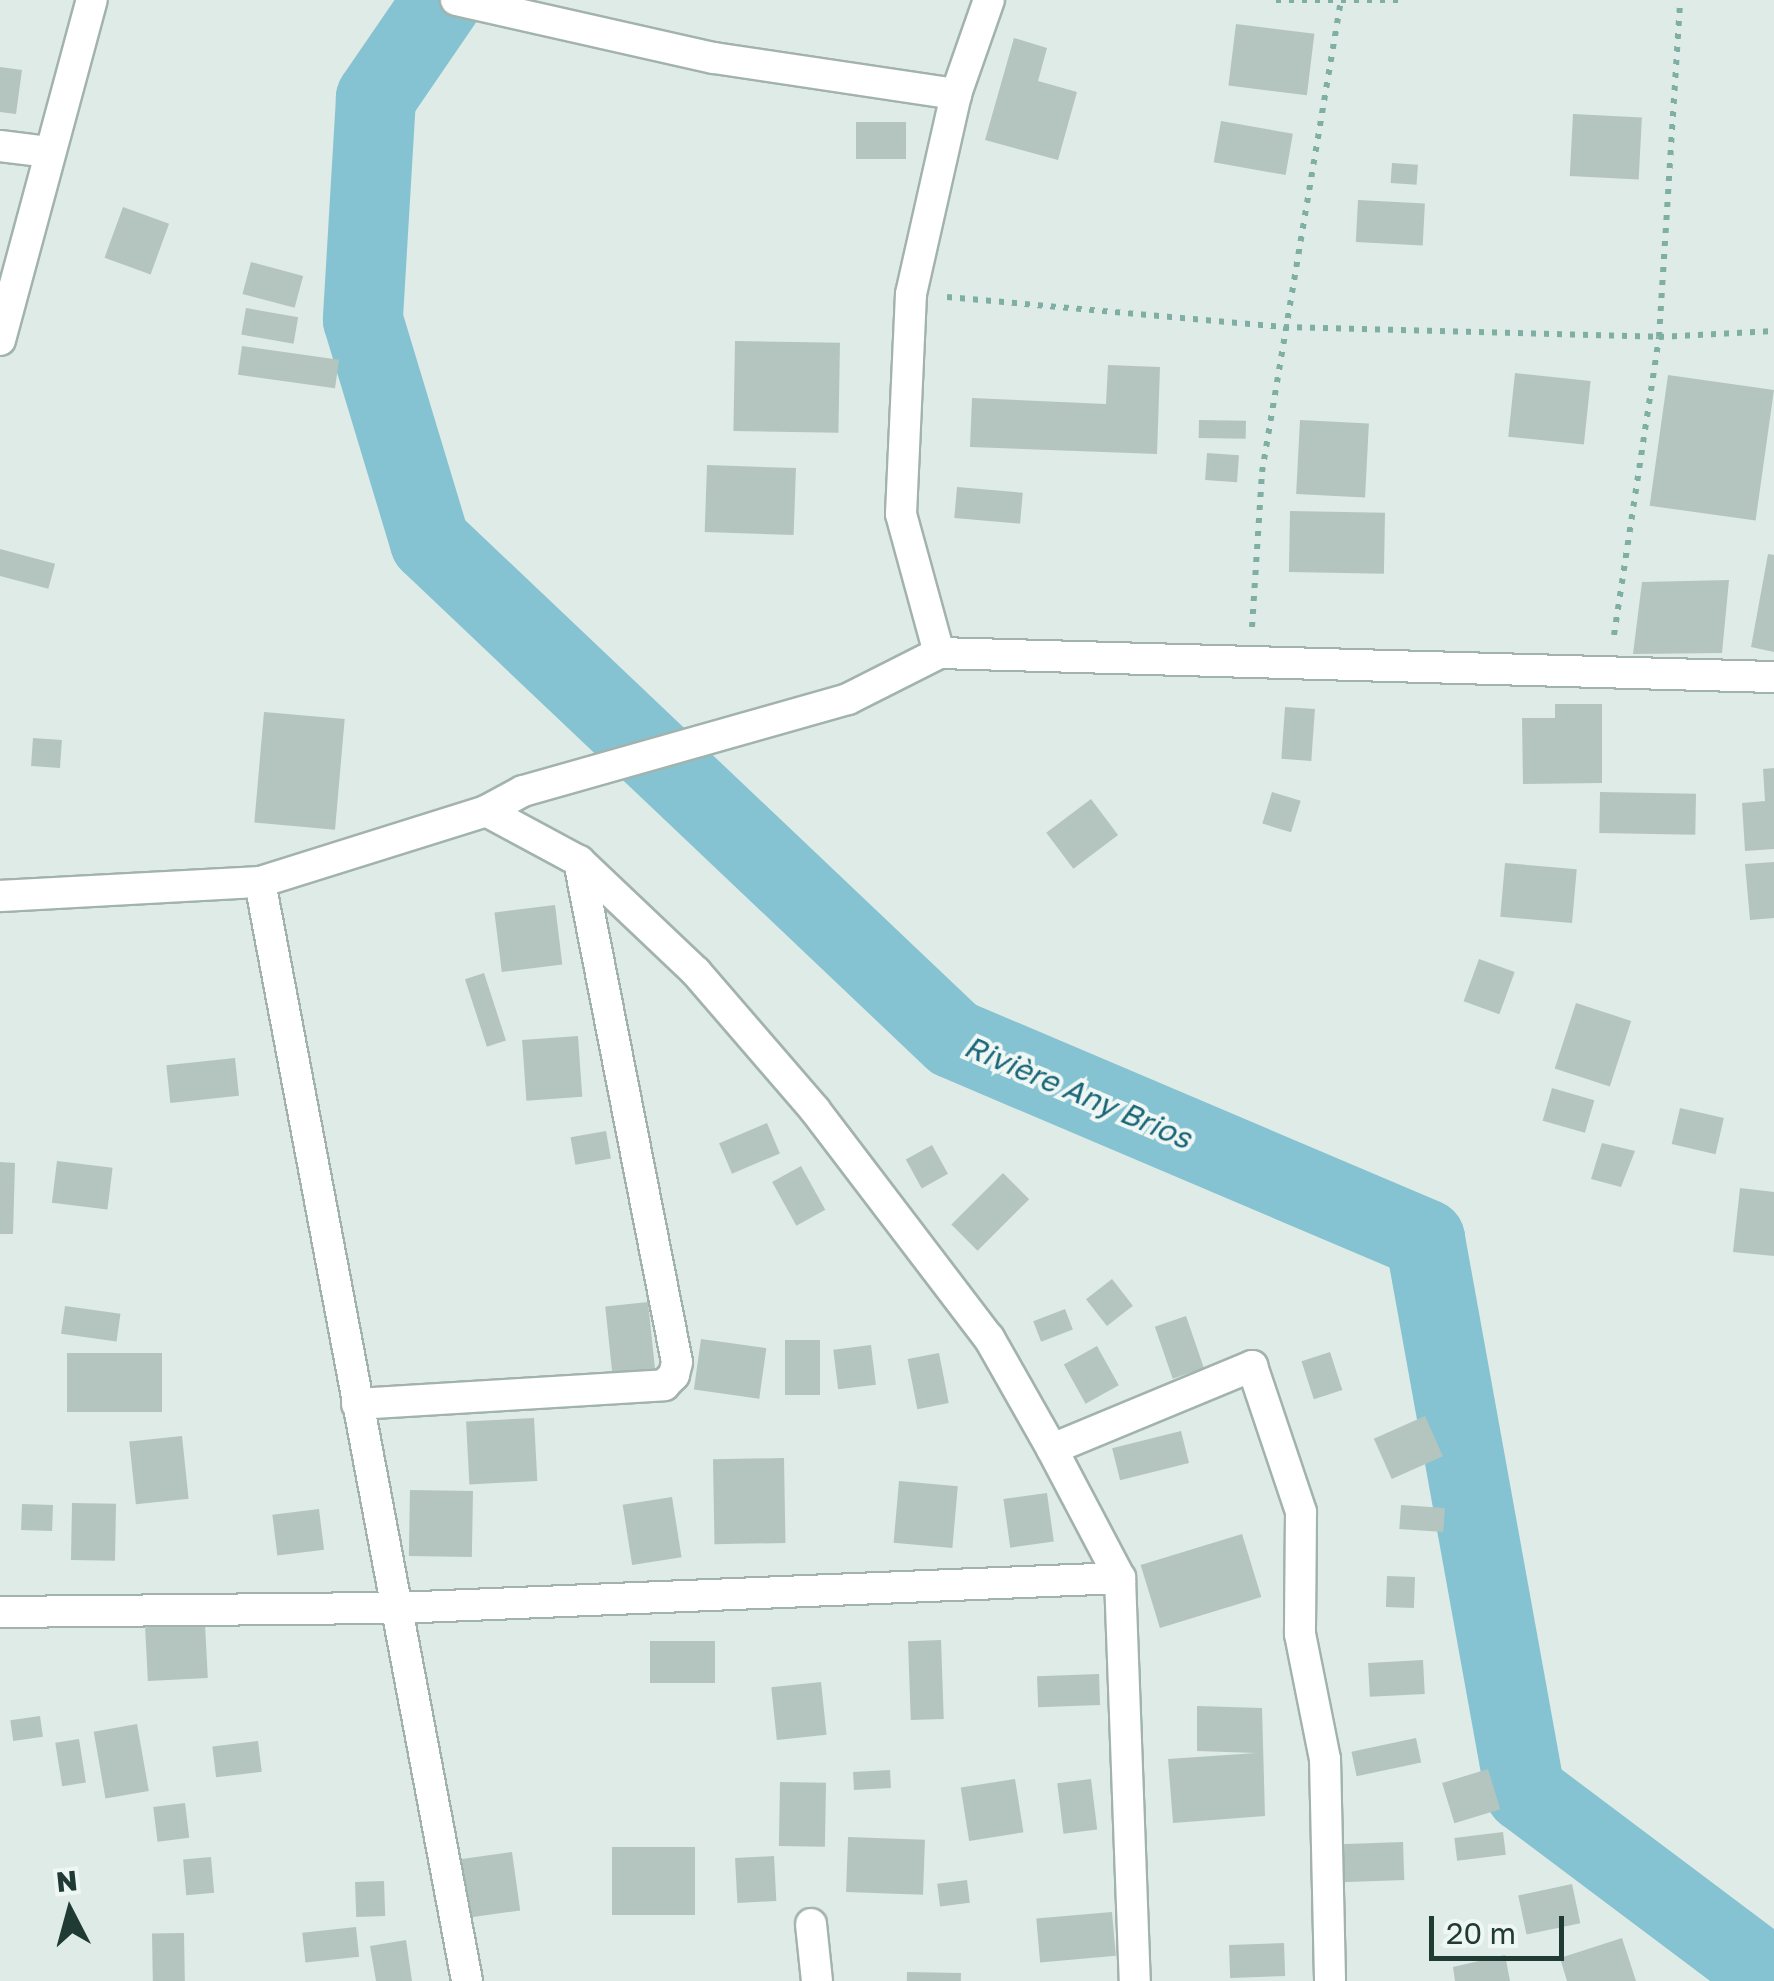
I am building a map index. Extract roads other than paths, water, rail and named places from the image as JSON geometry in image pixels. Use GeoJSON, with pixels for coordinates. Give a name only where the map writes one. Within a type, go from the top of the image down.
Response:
{"type":"FeatureCollection","features":[{"type":"Feature","properties":{"kind":"street"},"geometry":{"type":"LineString","coordinates":[[0,340],[92,0]]}},
{"type":"Feature","properties":{"kind":"street"},"geometry":{"type":"LineString","coordinates":[[456,0],[714,58],[956,94]]}},
{"type":"Feature","properties":{"kind":"street"},"geometry":{"type":"LineString","coordinates":[[939,653],[901,514],[911,294],[956,94],[989,0]]}},
{"type":"Feature","properties":{"kind":"street"},"geometry":{"type":"LineString","coordinates":[[0,146],[48,152]]}},
{"type":"Feature","properties":{"kind":"street"},"geometry":{"type":"LineString","coordinates":[[0,896],[260,882],[486,811],[523,790],[848,699],[939,653],[1250,660],[1608,676],[1774,677]]}},
{"type":"Feature","properties":{"kind":"street"},"geometry":{"type":"LineString","coordinates":[[486,811],[579,862],[696,972],[814,1110],[990,1338],[1052,1449],[1120,1578],[1134,1981]]}},
{"type":"Feature","properties":{"kind":"street"},"geometry":{"type":"LineString","coordinates":[[357,1404],[664,1385],[674,1374],[678,1362],[579,862]]}},
{"type":"Feature","properties":{"kind":"street"},"geometry":{"type":"LineString","coordinates":[[260,882],[468,1981]]}},
{"type":"Feature","properties":{"kind":"street"},"geometry":{"type":"LineString","coordinates":[[1052,1449],[1252,1366],[1301,1512],[1300,1634],[1326,1758],[1330,1981]]}},
{"type":"Feature","properties":{"kind":"street"},"geometry":{"type":"LineString","coordinates":[[0,1612],[396,1608],[1120,1578]]}},
{"type":"Feature","properties":{"kind":"street"},"geometry":{"type":"LineString","coordinates":[[811,1924],[818,1981]]}},
{"type":"Feature","properties":{"kind":"waterway","name":"Rivière Any Brios"},"geometry":{"type":"LineString","coordinates":[[443,0],[376,98],[363,320],[430,542],[954,1039],[1425,1239],[1525,1792],[1774,1979]]}}]}
